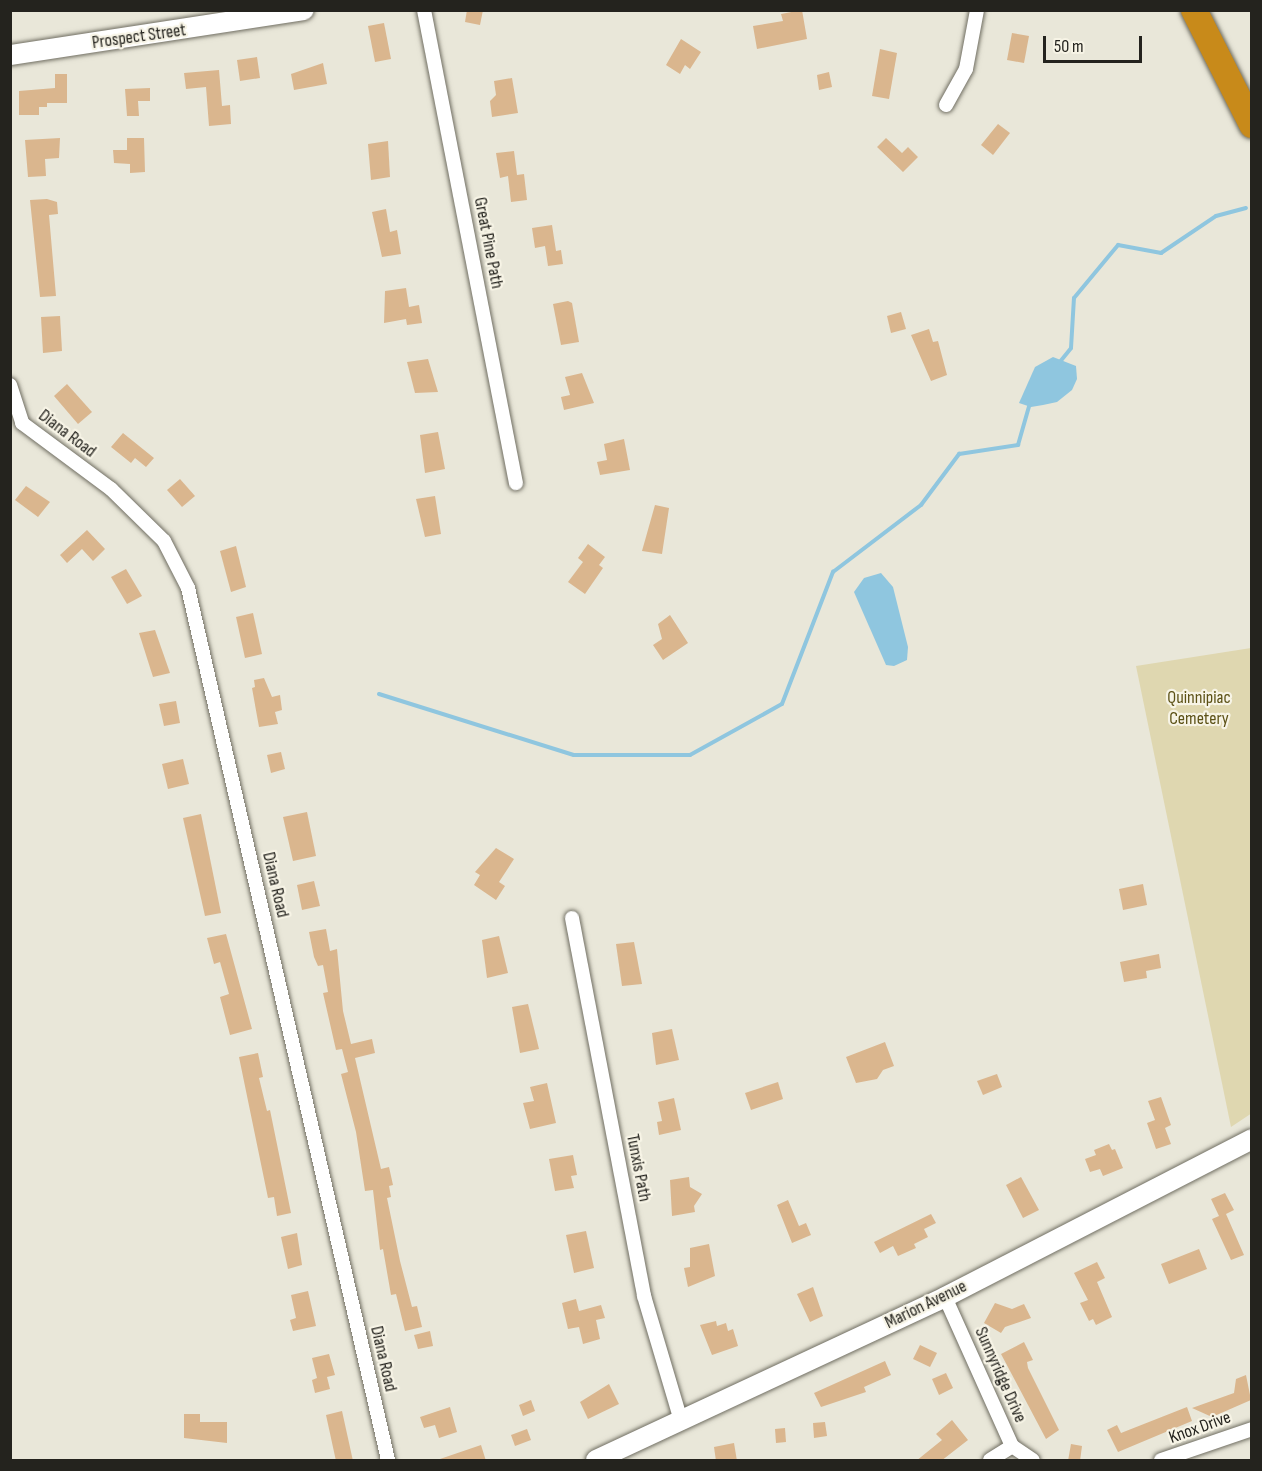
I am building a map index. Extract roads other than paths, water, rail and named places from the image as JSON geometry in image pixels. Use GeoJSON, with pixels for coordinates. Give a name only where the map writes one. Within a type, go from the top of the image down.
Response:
{"type":"FeatureCollection","features":[{"type":"Feature","properties":{"kind":"highway"},"geometry":{"type":"LineString","coordinates":[[1194,10],[1251,125]]}},
{"type":"Feature","properties":{"kind":"main road","name":"Prospect Street"},"geometry":{"type":"LineString","coordinates":[[10,55],[246,15],[304,10]]}},
{"type":"Feature","properties":{"kind":"main road","name":"Marion Avenue"},"geometry":{"type":"LineString","coordinates":[[596,1461],[945,1297],[1251,1139]]}},
{"type":"Feature","properties":{"kind":"street","name":"Great Pine Path"},"geometry":{"type":"LineString","coordinates":[[424,10],[516,483]]}},
{"type":"Feature","properties":{"kind":"street"},"geometry":{"type":"LineString","coordinates":[[946,105],[966,69],[976,10]]}},
{"type":"Feature","properties":{"kind":"street","name":"Diana Road"},"geometry":{"type":"LineString","coordinates":[[10,385],[22,423],[111,489],[164,541],[189,588],[388,1461]]}},
{"type":"Feature","properties":{"kind":"street","name":"Tunxis Path"},"geometry":{"type":"LineString","coordinates":[[572,918],[644,1296],[681,1421]]}},
{"type":"Feature","properties":{"kind":"street","name":"Sunnyridge Drive"},"geometry":{"type":"LineString","coordinates":[[945,1297],[1012,1446],[1033,1461]]}},
{"type":"Feature","properties":{"kind":"street","name":"Knox Drive"},"geometry":{"type":"LineString","coordinates":[[1161,1461],[1251,1429]]}},
{"type":"Feature","properties":{"kind":"street"},"geometry":{"type":"LineString","coordinates":[[990,1461],[1012,1446]]}},
{"type":"Feature","properties":{"kind":"water"},"geometry":{"type":"Polygon","coordinates":[[[1053,357],[1076,366],[1077,379],[1072,390],[1057,402],[1031,407],[1019,403],[1035,367],[1053,357]]]}},
{"type":"Feature","properties":{"kind":"water"},"geometry":{"type":"Polygon","coordinates":[[[881,573],[893,587],[908,647],[907,660],[894,666],[886,665],[854,592],[864,578],[881,573]]]}},
{"type":"Feature","properties":{"kind":"waterway"},"geometry":{"type":"LineString","coordinates":[[1059,363],[1071,348],[1074,298],[1118,245],[1161,253],[1216,216],[1246,208]]}},
{"type":"Feature","properties":{"kind":"waterway"},"geometry":{"type":"LineString","coordinates":[[379,694],[574,755],[690,755],[782,704],[833,572],[921,505],[959,454],[1018,445],[1030,403]]}},
{"type":"Feature","properties":{"kind":"park label","name":"Quinnipiac Cemetery"},"geometry":{"type":"Point","coordinates":[1199,709]}}]}
